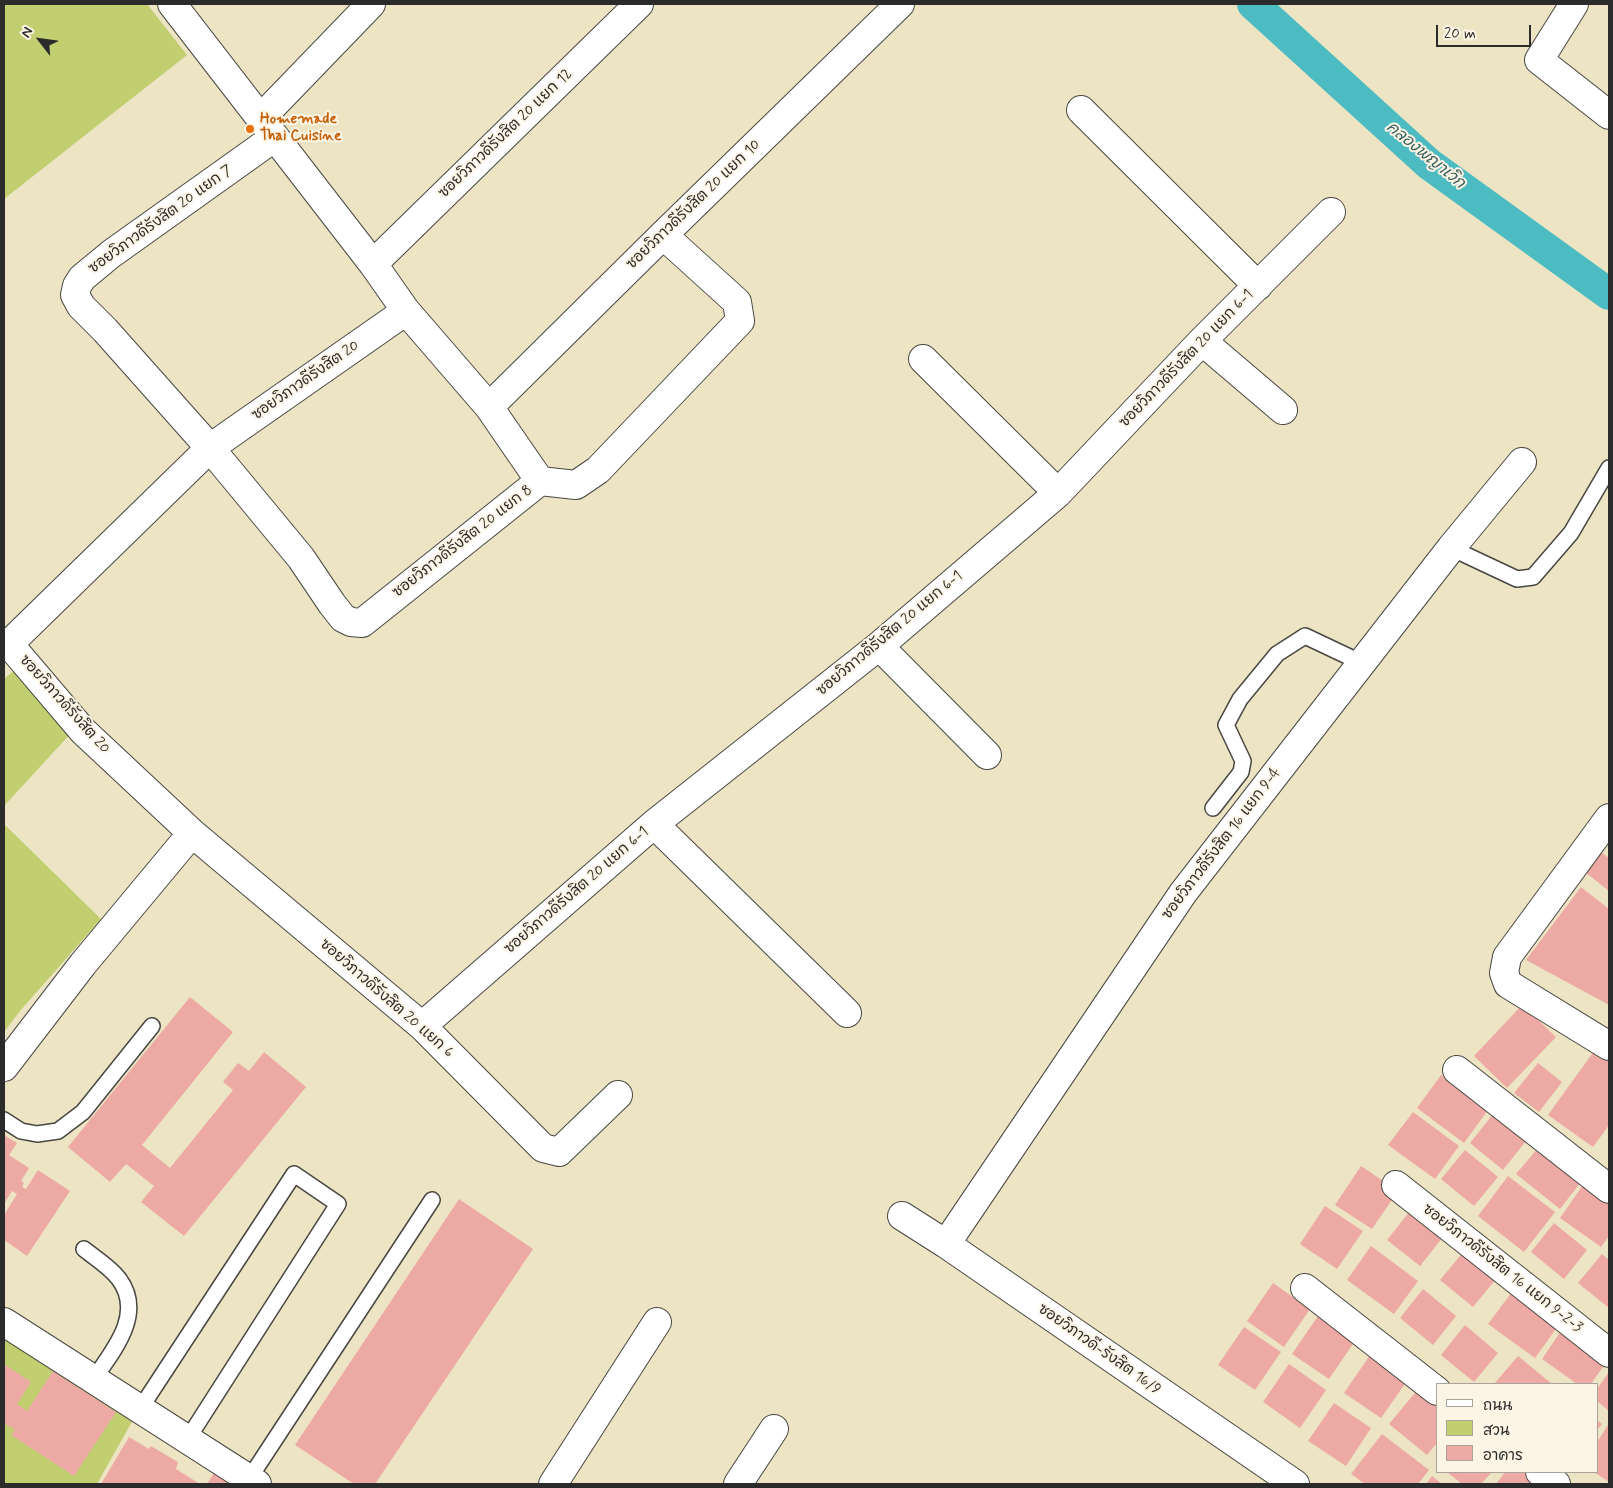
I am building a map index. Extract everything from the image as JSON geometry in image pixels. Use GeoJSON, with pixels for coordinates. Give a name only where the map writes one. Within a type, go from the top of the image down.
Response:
{"type":"FeatureCollection","features":[{"type":"Feature","properties":{"kind":"street"},"geometry":{"type":"LineString","coordinates":[[172,4],[373,264],[406,311],[489,407],[540,481]]}},
{"type":"Feature","properties":{"kind":"street"},"geometry":{"type":"LineString","coordinates":[[268,127],[371,4]]}},
{"type":"Feature","properties":{"kind":"street","name":"ซอยวิภาวดีรังสิต 20 แยก 12"},"geometry":{"type":"LineString","coordinates":[[373,264],[639,4]]}},
{"type":"Feature","properties":{"kind":"street","name":"ซอยวิภาวดีรังสิต 20 แยก 10"},"geometry":{"type":"LineString","coordinates":[[489,407],[900,4]]}},
{"type":"Feature","properties":{"kind":"street"},"geometry":{"type":"LineString","coordinates":[[1574,4],[1539,60],[1609,115]]}},
{"type":"Feature","properties":{"kind":"street"},"geometry":{"type":"LineString","coordinates":[[1081,110],[1258,286]]}},
{"type":"Feature","properties":{"kind":"street","name":"ซอยวิภาวดีรังสิต 20 แยก 7"},"geometry":{"type":"LineString","coordinates":[[210,448],[105,330],[81,306],[75,294],[82,278],[268,127]]}},
{"type":"Feature","properties":{"kind":"street","name":"ซอยวิภาวดีรังสิต 20 แยก 6-1"},"geometry":{"type":"LineString","coordinates":[[422,1026],[654,824],[879,646],[1058,493],[1202,341],[1331,212]]}},
{"type":"Feature","properties":{"kind":"street","name":"ซอยวิภาวดีรังสิต 20 แยก 8"},"geometry":{"type":"LineString","coordinates":[[210,448],[301,558],[343,618],[351,622],[362,623],[540,481],[576,485],[598,470],[740,321],[737,302],[663,235]]}},
{"type":"Feature","properties":{"kind":"street","name":"ซอยวิภาวดีรังสิต 20"},"geometry":{"type":"LineString","coordinates":[[192,833],[83,731],[6,641],[210,448],[406,311]]}},
{"type":"Feature","properties":{"kind":"street"},"geometry":{"type":"LineString","coordinates":[[1202,341],[1283,410]]}},
{"type":"Feature","properties":{"kind":"street"},"geometry":{"type":"LineString","coordinates":[[923,359],[1058,493]]}},
{"type":"Feature","properties":{"kind":"street","name":"ซอยวิภาวดีรังสิต 16 แยก 9-4"},"geometry":{"type":"LineString","coordinates":[[946,1244],[1183,893],[1451,548],[1522,462]]}},
{"type":"Feature","properties":{"kind":"street"},"geometry":{"type":"LineString","coordinates":[[879,646],[987,755]]}},
{"type":"Feature","properties":{"kind":"street"},"geometry":{"type":"LineString","coordinates":[[1609,818],[1508,957],[1504,973],[1508,984],[1609,1046]]}},
{"type":"Feature","properties":{"kind":"street"},"geometry":{"type":"LineString","coordinates":[[654,824],[847,1012]]}},
{"type":"Feature","properties":{"kind":"street"},"geometry":{"type":"LineString","coordinates":[[4,1067],[83,964],[192,833]]}},
{"type":"Feature","properties":{"kind":"street","name":"ซอยวิภาวดีรังสิต 20 แยก 6"},"geometry":{"type":"LineString","coordinates":[[192,833],[422,1026],[543,1148],[559,1152],[618,1095]]}},
{"type":"Feature","properties":{"kind":"street"},"geometry":{"type":"LineString","coordinates":[[1457,1070],[1609,1189]]}},
{"type":"Feature","properties":{"kind":"street","name":"ซอยวิภาวดีรังสิต 16 แยก 9-2-3"},"geometry":{"type":"LineString","coordinates":[[1396,1185],[1609,1353]]}},
{"type":"Feature","properties":{"kind":"street","name":"ซอยวิภาวดี-รังสิต 16/9"},"geometry":{"type":"LineString","coordinates":[[902,1216],[946,1244],[1267,1476],[1295,1484]]}},
{"type":"Feature","properties":{"kind":"street"},"geometry":{"type":"LineString","coordinates":[[1305,1288],[1436,1390]]}},
{"type":"Feature","properties":{"kind":"street"},"geometry":{"type":"LineString","coordinates":[[4,1322],[253,1482]]}},
{"type":"Feature","properties":{"kind":"street"},"geometry":{"type":"LineString","coordinates":[[558,1483],[657,1322]]}},
{"type":"Feature","properties":{"kind":"street"},"geometry":{"type":"LineString","coordinates":[[738,1484],[774,1428]]}},
{"type":"Feature","properties":{"kind":"street"},"geometry":{"type":"LineString","coordinates":[[1541,1473],[1556,1484]]}},
{"type":"Feature","properties":{"kind":"lane"},"geometry":{"type":"LineString","coordinates":[[1451,548],[1517,579],[1533,577],[1571,532],[1609,468]]}},
{"type":"Feature","properties":{"kind":"lane"},"geometry":{"type":"LineString","coordinates":[[1213,808],[1241,772],[1242,761],[1226,726],[1240,700],[1277,654],[1305,636],[1362,662]]}},
{"type":"Feature","properties":{"kind":"lane"},"geometry":{"type":"LineString","coordinates":[[4,1120],[21,1131],[37,1134],[58,1131],[84,1112],[152,1026]]}},
{"type":"Feature","properties":{"kind":"lane"},"geometry":{"type":"LineString","coordinates":[[140,1409],[294,1174],[338,1204],[186,1440]]}},
{"type":"Feature","properties":{"kind":"lane"},"geometry":{"type":"LineString","coordinates":[[253,1482],[432,1200]]}},
{"type":"Feature","properties":{"kind":"lane"},"geometry":{"type":"LineString","coordinates":[[84,1249],[119,1279],[130,1305],[129,1319],[118,1343],[93,1380]]}},
{"type":"Feature","properties":{"kind":"green space"},"geometry":{"type":"Polygon","coordinates":[[[4,4],[147,4],[187,55],[4,199],[4,4]]]}},
{"type":"Feature","properties":{"kind":"green space"},"geometry":{"type":"Polygon","coordinates":[[[17,668],[72,732],[4,806],[4,679],[17,668]]]}},
{"type":"Feature","properties":{"kind":"green space"},"geometry":{"type":"Polygon","coordinates":[[[4,824],[101,919],[20,1011],[4,1032],[4,824]]]}},
{"type":"Feature","properties":{"kind":"green space"},"geometry":{"type":"Polygon","coordinates":[[[4,1334],[133,1420],[97,1484],[4,1484],[4,1334]]]}},
{"type":"Feature","properties":{"kind":"building"},"geometry":{"type":"Polygon","coordinates":[[[1597,849],[1609,858],[1609,891],[1581,869],[1597,849]]]}},
{"type":"Feature","properties":{"kind":"building"},"geometry":{"type":"Polygon","coordinates":[[[1581,887],[1609,909],[1609,1005],[1526,960],[1581,887]]]}},
{"type":"Feature","properties":{"kind":"building"},"geometry":{"type":"Polygon","coordinates":[[[190,997],[233,1032],[142,1145],[170,1168],[233,1090],[223,1082],[238,1063],[249,1071],[264,1052],[306,1087],[184,1236],[141,1202],[154,1186],[126,1164],[110,1182],[68,1147],[190,997]]]}},
{"type":"Feature","properties":{"kind":"building"},"geometry":{"type":"Polygon","coordinates":[[[1522,1005],[1556,1037],[1507,1088],[1474,1056],[1522,1005]]]}},
{"type":"Feature","properties":{"kind":"building"},"geometry":{"type":"Polygon","coordinates":[[[1597,1047],[1609,1056],[1609,1125],[1593,1147],[1548,1115],[1597,1047]]]}},
{"type":"Feature","properties":{"kind":"building"},"geometry":{"type":"Polygon","coordinates":[[[1538,1063],[1562,1082],[1539,1112],[1514,1093],[1538,1063]]]}},
{"type":"Feature","properties":{"kind":"building"},"geometry":{"type":"Polygon","coordinates":[[[1441,1075],[1488,1110],[1464,1143],[1417,1108],[1441,1075]]]}},
{"type":"Feature","properties":{"kind":"building"},"geometry":{"type":"Polygon","coordinates":[[[1413,1112],[1459,1146],[1435,1179],[1388,1145],[1413,1112]]]}},
{"type":"Feature","properties":{"kind":"building"},"geometry":{"type":"Polygon","coordinates":[[[1493,1114],[1526,1141],[1503,1170],[1470,1143],[1493,1114]]]}},
{"type":"Feature","properties":{"kind":"building"},"geometry":{"type":"Polygon","coordinates":[[[4,1135],[17,1143],[9,1155],[29,1168],[21,1181],[24,1183],[22,1187],[26,1189],[38,1170],[70,1191],[27,1256],[4,1240],[4,1215],[17,1194],[12,1191],[4,1204],[4,1135]]]}},
{"type":"Feature","properties":{"kind":"building"},"geometry":{"type":"Polygon","coordinates":[[[1538,1148],[1581,1182],[1560,1209],[1516,1174],[1538,1148]]]}},
{"type":"Feature","properties":{"kind":"building"},"geometry":{"type":"Polygon","coordinates":[[[1465,1150],[1498,1177],[1474,1206],[1441,1179],[1465,1150]]]}},
{"type":"Feature","properties":{"kind":"building"},"geometry":{"type":"Polygon","coordinates":[[[1361,1166],[1398,1191],[1372,1229],[1335,1205],[1361,1166]]]}},
{"type":"Feature","properties":{"kind":"building"},"geometry":{"type":"Polygon","coordinates":[[[1508,1176],[1555,1212],[1524,1252],[1478,1216],[1508,1176]]]}},
{"type":"Feature","properties":{"kind":"building"},"geometry":{"type":"Polygon","coordinates":[[[1585,1182],[1609,1199],[1609,1236],[1601,1247],[1560,1218],[1585,1182]]]}},
{"type":"Feature","properties":{"kind":"building"},"geometry":{"type":"Polygon","coordinates":[[[459,1199],[533,1249],[375,1484],[354,1484],[295,1445],[459,1199]]]}},
{"type":"Feature","properties":{"kind":"building"},"geometry":{"type":"Polygon","coordinates":[[[1325,1206],[1363,1231],[1337,1269],[1300,1244],[1325,1206]]]}},
{"type":"Feature","properties":{"kind":"building"},"geometry":{"type":"Polygon","coordinates":[[[1410,1211],[1443,1237],[1420,1266],[1387,1240],[1410,1211]]]}},
{"type":"Feature","properties":{"kind":"building"},"geometry":{"type":"Polygon","coordinates":[[[1554,1223],[1587,1250],[1564,1279],[1531,1252],[1554,1223]]]}},
{"type":"Feature","properties":{"kind":"building"},"geometry":{"type":"Polygon","coordinates":[[[1371,1246],[1418,1281],[1394,1314],[1347,1280],[1371,1246]]]}},
{"type":"Feature","properties":{"kind":"building"},"geometry":{"type":"Polygon","coordinates":[[[1464,1251],[1497,1278],[1473,1307],[1440,1280],[1464,1251]]]}},
{"type":"Feature","properties":{"kind":"building"},"geometry":{"type":"Polygon","coordinates":[[[1602,1254],[1609,1260],[1609,1308],[1578,1283],[1602,1254]]]}},
{"type":"Feature","properties":{"kind":"building"},"geometry":{"type":"Polygon","coordinates":[[[1273,1283],[1310,1309],[1284,1347],[1247,1321],[1273,1283]]]}},
{"type":"Feature","properties":{"kind":"building"},"geometry":{"type":"Polygon","coordinates":[[[1423,1289],[1456,1316],[1433,1345],[1400,1318],[1423,1289]]]}},
{"type":"Feature","properties":{"kind":"building"},"geometry":{"type":"Polygon","coordinates":[[[1512,1292],[1558,1326],[1535,1358],[1488,1324],[1512,1292]]]}},
{"type":"Feature","properties":{"kind":"building"},"geometry":{"type":"Polygon","coordinates":[[[1318,1316],[1355,1341],[1329,1379],[1292,1354],[1318,1316]]]}},
{"type":"Feature","properties":{"kind":"building"},"geometry":{"type":"Polygon","coordinates":[[[1465,1325],[1498,1353],[1474,1382],[1441,1355],[1465,1325]]]}},
{"type":"Feature","properties":{"kind":"building"},"geometry":{"type":"Polygon","coordinates":[[[1244,1327],[1281,1352],[1255,1390],[1218,1365],[1244,1327]]]}},
{"type":"Feature","properties":{"kind":"building"},"geometry":{"type":"Polygon","coordinates":[[[1561,1331],[1605,1364],[1592,1383],[1576,1383],[1542,1359],[1561,1331]]]}},
{"type":"Feature","properties":{"kind":"building"},"geometry":{"type":"Polygon","coordinates":[[[1370,1355],[1407,1381],[1381,1418],[1344,1393],[1370,1355]]]}},
{"type":"Feature","properties":{"kind":"building"},"geometry":{"type":"Polygon","coordinates":[[[1518,1356],[1551,1383],[1495,1383],[1518,1356]]]}},
{"type":"Feature","properties":{"kind":"building"},"geometry":{"type":"Polygon","coordinates":[[[4,1364],[31,1382],[17,1404],[27,1411],[53,1371],[116,1412],[74,1476],[11,1435],[15,1430],[4,1423],[4,1364]]]}},
{"type":"Feature","properties":{"kind":"building"},"geometry":{"type":"Polygon","coordinates":[[[1289,1364],[1326,1390],[1300,1428],[1263,1402],[1289,1364]]]}},
{"type":"Feature","properties":{"kind":"building"},"geometry":{"type":"Polygon","coordinates":[[[1609,1372],[1609,1411],[1598,1402],[1598,1388],[1609,1372]]]}},
{"type":"Feature","properties":{"kind":"building"},"geometry":{"type":"Polygon","coordinates":[[[1419,1388],[1436,1401],[1436,1444],[1427,1455],[1389,1424],[1419,1388]]]}},
{"type":"Feature","properties":{"kind":"building"},"geometry":{"type":"Polygon","coordinates":[[[1334,1403],[1371,1428],[1346,1466],[1308,1441],[1334,1403]]]}},
{"type":"Feature","properties":{"kind":"building"},"geometry":{"type":"Polygon","coordinates":[[[1598,1421],[1602,1424],[1598,1429],[1598,1421]]]}},
{"type":"Feature","properties":{"kind":"building"},"geometry":{"type":"Polygon","coordinates":[[[1608,1425],[1609,1482],[1596,1473],[1598,1473],[1598,1440],[1608,1425]]]}},
{"type":"Feature","properties":{"kind":"building"},"geometry":{"type":"Polygon","coordinates":[[[1382,1434],[1429,1470],[1418,1484],[1365,1484],[1351,1474],[1382,1434]]]}},
{"type":"Feature","properties":{"kind":"building"},"geometry":{"type":"Polygon","coordinates":[[[129,1437],[149,1449],[151,1446],[178,1462],[176,1469],[200,1484],[101,1484],[129,1437]]]}},
{"type":"Feature","properties":{"kind":"building"},"geometry":{"type":"Polygon","coordinates":[[[214,1473],[224,1480],[228,1474],[244,1484],[207,1484],[214,1473]]]}},
{"type":"Feature","properties":{"kind":"building"},"geometry":{"type":"Polygon","coordinates":[[[1448,1473],[1491,1473],[1481,1484],[1462,1484],[1448,1473]]]}},
{"type":"Feature","properties":{"kind":"building"},"geometry":{"type":"Polygon","coordinates":[[[1504,1473],[1524,1473],[1539,1484],[1496,1484],[1504,1473]]]}},
{"type":"Feature","properties":{"kind":"building"},"geometry":{"type":"Polygon","coordinates":[[[1432,1476],[1442,1484],[1426,1484],[1432,1476]]]}},
{"type":"Feature","properties":{"kind":"waterway","name":"คลองพญาเวิก"},"geometry":{"type":"LineString","coordinates":[[1253,4],[1429,164],[1609,294]]}},
{"type":"Feature","properties":{"kind":"place","name":"Homemade Thai Cuisine"},"geometry":{"type":"Point","coordinates":[250,129]}}]}
